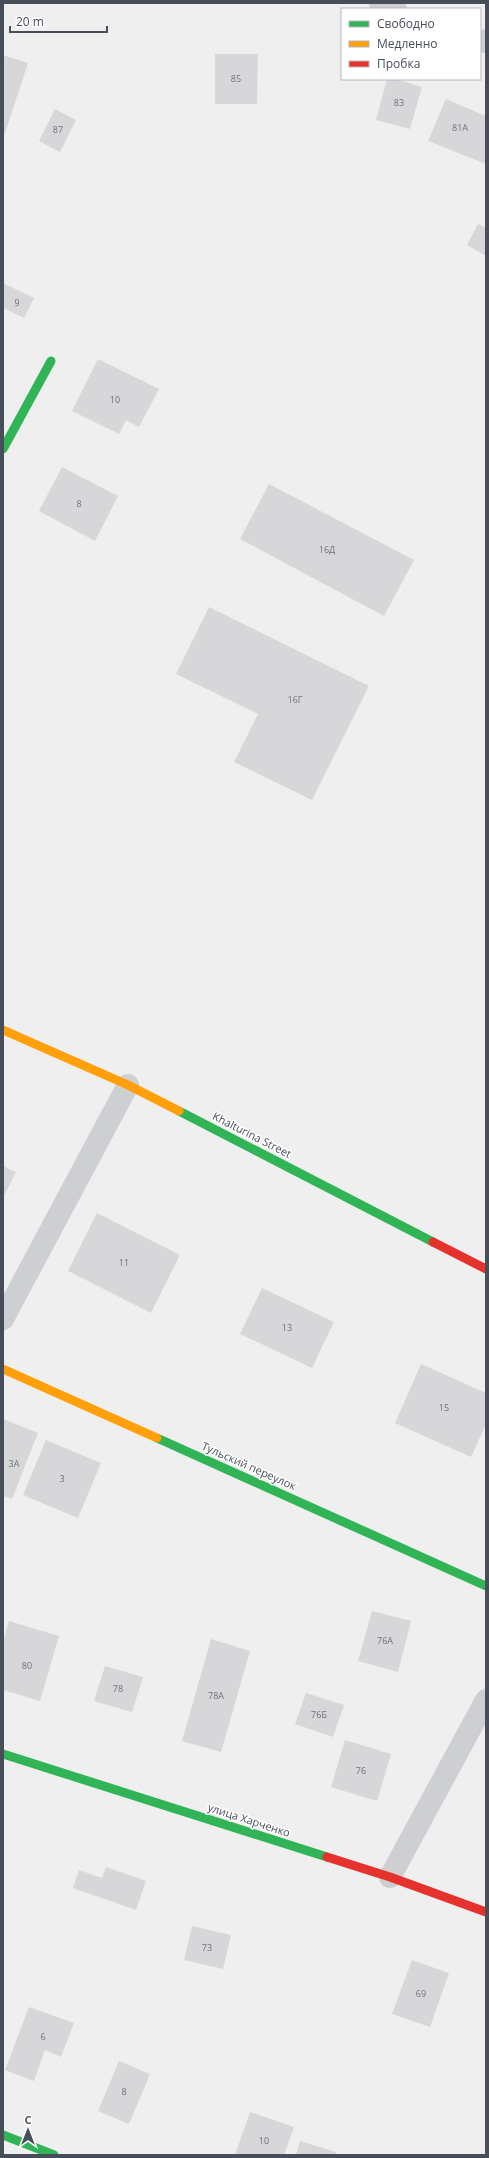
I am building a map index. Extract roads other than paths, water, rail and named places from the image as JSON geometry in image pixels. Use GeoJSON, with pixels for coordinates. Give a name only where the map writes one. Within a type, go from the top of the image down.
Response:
{"type":"FeatureCollection","features":[{"type":"Feature","properties":{"kind":"street"},"geometry":{"type":"LineString","coordinates":[[380,3],[393,8]]}},
{"type":"Feature","properties":{"kind":"street"},"geometry":{"type":"LineString","coordinates":[[3,449],[51,361]]}},
{"type":"Feature","properties":{"kind":"street","name":"Khalturina Street"},"geometry":{"type":"LineString","coordinates":[[3,1030],[128,1085],[486,1269]]}},
{"type":"Feature","properties":{"kind":"street"},"geometry":{"type":"LineString","coordinates":[[3,1319],[128,1085]]}},
{"type":"Feature","properties":{"kind":"street","name":"Тульский переулок"},"geometry":{"type":"LineString","coordinates":[[3,1368],[486,1586]]}},
{"type":"Feature","properties":{"kind":"street"},"geometry":{"type":"LineString","coordinates":[[390,1877],[486,1700]]}},
{"type":"Feature","properties":{"kind":"street","name":"улица Харченко"},"geometry":{"type":"LineString","coordinates":[[3,1754],[390,1877],[486,1912]]}},
{"type":"Feature","properties":{"kind":"street"},"geometry":{"type":"LineString","coordinates":[[3,2135],[54,2155]]}}]}
